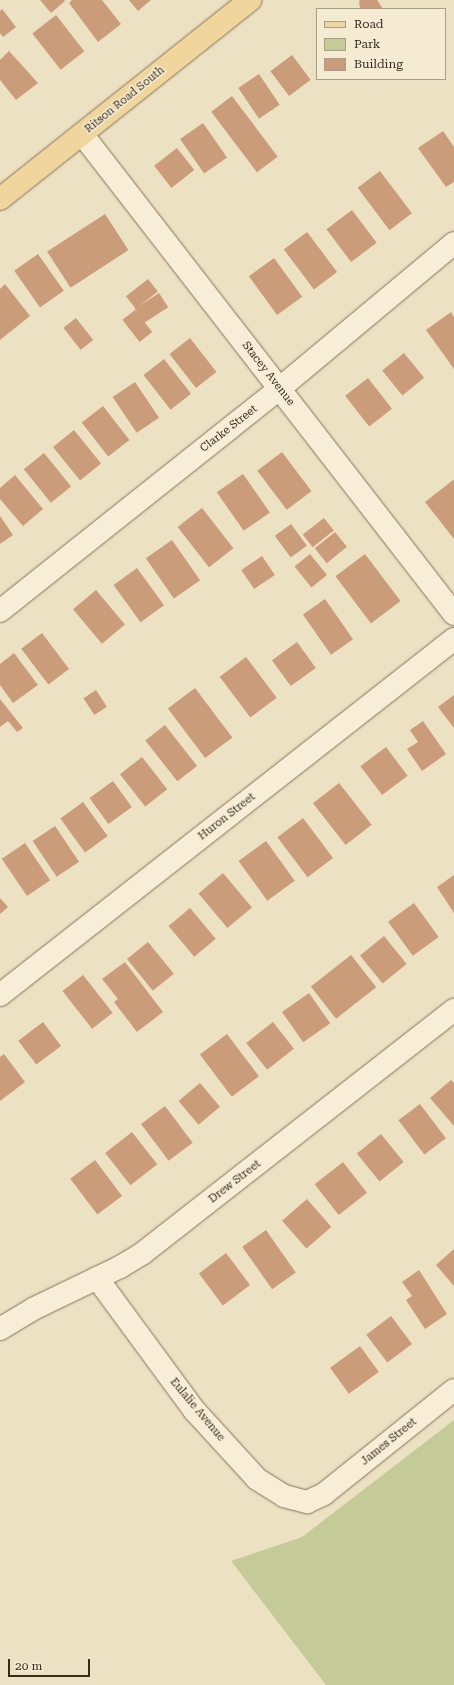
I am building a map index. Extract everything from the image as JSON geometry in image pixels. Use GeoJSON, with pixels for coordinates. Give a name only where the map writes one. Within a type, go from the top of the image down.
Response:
{"type":"FeatureCollection","features":[{"type":"Feature","properties":{"kind":"main road","name":"Ritson Road South"},"geometry":{"type":"LineString","coordinates":[[0,199],[250,0]]}},
{"type":"Feature","properties":{"kind":"street","name":"Stacey Avenue"},"geometry":{"type":"LineString","coordinates":[[82,134],[454,614]]}},
{"type":"Feature","properties":{"kind":"street","name":"Clarke Street"},"geometry":{"type":"LineString","coordinates":[[0,611],[279,389],[454,243]]}},
{"type":"Feature","properties":{"kind":"street","name":"Huron Street"},"geometry":{"type":"LineString","coordinates":[[0,995],[454,640]]}},
{"type":"Feature","properties":{"kind":"street","name":"Drew Street"},"geometry":{"type":"LineString","coordinates":[[0,1329],[33,1310],[143,1254],[454,1010]]}},
{"type":"Feature","properties":{"kind":"street","name":"Eulalie Avenue"},"geometry":{"type":"LineString","coordinates":[[96,1278],[194,1410],[257,1479],[284,1496],[307,1502],[324,1494]]}},
{"type":"Feature","properties":{"kind":"street","name":"James Street"},"geometry":{"type":"LineString","coordinates":[[324,1494],[454,1390]]}},
{"type":"Feature","properties":{"kind":"green space"},"geometry":{"type":"Polygon","coordinates":[[[454,1420],[454,1685],[326,1685],[231,1561],[302,1537],[454,1420]]]}},
{"type":"Feature","properties":{"kind":"building"},"geometry":{"type":"Polygon","coordinates":[[[40,0],[64,0],[65,1],[51,13],[40,0]]]}},
{"type":"Feature","properties":{"kind":"building"},"geometry":{"type":"Polygon","coordinates":[[[72,0],[102,0],[121,24],[98,42],[69,3],[72,0]]]}},
{"type":"Feature","properties":{"kind":"building"},"geometry":{"type":"Polygon","coordinates":[[[129,0],[151,0],[138,11],[129,0]]]}},
{"type":"Feature","properties":{"kind":"building"},"geometry":{"type":"Polygon","coordinates":[[[377,0],[382,8],[360,8],[359,1],[377,0]]]}},
{"type":"Feature","properties":{"kind":"building"},"geometry":{"type":"Polygon","coordinates":[[[2,9],[16,27],[3,37],[0,33],[0,11],[2,9]]]}},
{"type":"Feature","properties":{"kind":"building"},"geometry":{"type":"Polygon","coordinates":[[[56,15],[84,51],[61,70],[32,33],[56,15]]]}},
{"type":"Feature","properties":{"kind":"building"},"geometry":{"type":"Polygon","coordinates":[[[9,51],[38,83],[16,100],[0,80],[0,60],[9,51]]]}},
{"type":"Feature","properties":{"kind":"building"},"geometry":{"type":"Polygon","coordinates":[[[292,55],[311,80],[289,96],[270,71],[292,55]]]}},
{"type":"Feature","properties":{"kind":"building"},"geometry":{"type":"Polygon","coordinates":[[[259,74],[280,105],[259,119],[238,88],[259,74]]]}},
{"type":"Feature","properties":{"kind":"building"},"geometry":{"type":"Polygon","coordinates":[[[232,96],[278,157],[257,172],[211,112],[232,96]]]}},
{"type":"Feature","properties":{"kind":"building"},"geometry":{"type":"Polygon","coordinates":[[[203,123],[227,157],[204,173],[180,139],[203,123]]]}},
{"type":"Feature","properties":{"kind":"building"},"geometry":{"type":"Polygon","coordinates":[[[443,131],[454,147],[454,182],[446,187],[418,148],[443,131]]]}},
{"type":"Feature","properties":{"kind":"building"},"geometry":{"type":"Polygon","coordinates":[[[177,148],[194,170],[171,188],[154,166],[177,148]]]}},
{"type":"Feature","properties":{"kind":"building"},"geometry":{"type":"Polygon","coordinates":[[[380,171],[412,213],[390,230],[358,188],[380,171]]]}},
{"type":"Feature","properties":{"kind":"building"},"geometry":{"type":"Polygon","coordinates":[[[352,210],[377,243],[351,262],[326,229],[352,210]]]}},
{"type":"Feature","properties":{"kind":"building"},"geometry":{"type":"Polygon","coordinates":[[[105,214],[128,250],[71,288],[47,252],[105,214]]]}},
{"type":"Feature","properties":{"kind":"building"},"geometry":{"type":"Polygon","coordinates":[[[307,232],[337,272],[314,289],[284,249],[307,232]]]}},
{"type":"Feature","properties":{"kind":"building"},"geometry":{"type":"Polygon","coordinates":[[[38,254],[64,291],[40,307],[14,271],[38,254]]]}},
{"type":"Feature","properties":{"kind":"building"},"geometry":{"type":"Polygon","coordinates":[[[274,258],[302,297],[277,315],[249,276],[274,258]]]}},
{"type":"Feature","properties":{"kind":"building"},"geometry":{"type":"Polygon","coordinates":[[[148,279],[158,292],[136,309],[126,296],[148,279]]]}},
{"type":"Feature","properties":{"kind":"building"},"geometry":{"type":"Polygon","coordinates":[[[5,284],[30,316],[0,340],[0,289],[5,284]]]}},
{"type":"Feature","properties":{"kind":"building"},"geometry":{"type":"Polygon","coordinates":[[[159,293],[168,307],[144,323],[135,309],[159,293]]]}},
{"type":"Feature","properties":{"kind":"building"},"geometry":{"type":"Polygon","coordinates":[[[135,310],[152,332],[140,342],[122,320],[135,310]]]}},
{"type":"Feature","properties":{"kind":"building"},"geometry":{"type":"Polygon","coordinates":[[[451,312],[454,317],[454,369],[426,330],[451,312]]]}},
{"type":"Feature","properties":{"kind":"building"},"geometry":{"type":"Polygon","coordinates":[[[76,318],[93,340],[81,350],[63,328],[76,318]]]}},
{"type":"Feature","properties":{"kind":"building"},"geometry":{"type":"Polygon","coordinates":[[[190,338],[216,372],[196,388],[170,354],[190,338]]]}},
{"type":"Feature","properties":{"kind":"building"},"geometry":{"type":"Polygon","coordinates":[[[404,353],[424,378],[402,395],[382,371],[404,353]]]}},
{"type":"Feature","properties":{"kind":"building"},"geometry":{"type":"Polygon","coordinates":[[[164,359],[191,394],[171,410],[144,375],[164,359]]]}},
{"type":"Feature","properties":{"kind":"building"},"geometry":{"type":"Polygon","coordinates":[[[368,378],[392,409],[369,427],[345,396],[368,378]]]}},
{"type":"Feature","properties":{"kind":"building"},"geometry":{"type":"Polygon","coordinates":[[[135,382],[159,418],[137,433],[113,397],[135,382]]]}},
{"type":"Feature","properties":{"kind":"building"},"geometry":{"type":"Polygon","coordinates":[[[103,406],[129,440],[108,457],[82,423],[103,406]]]}},
{"type":"Feature","properties":{"kind":"building"},"geometry":{"type":"Polygon","coordinates":[[[74,430],[101,463],[80,480],[53,447],[74,430]]]}},
{"type":"Feature","properties":{"kind":"building"},"geometry":{"type":"Polygon","coordinates":[[[282,452],[311,491],[287,510],[257,471],[282,452]]]}},
{"type":"Feature","properties":{"kind":"building"},"geometry":{"type":"Polygon","coordinates":[[[44,453],[71,486],[51,503],[24,469],[44,453]]]}},
{"type":"Feature","properties":{"kind":"building"},"geometry":{"type":"Polygon","coordinates":[[[243,474],[270,513],[244,531],[217,492],[243,474]]]}},
{"type":"Feature","properties":{"kind":"building"},"geometry":{"type":"Polygon","coordinates":[[[15,475],[43,509],[23,526],[0,499],[0,488],[15,475]]]}},
{"type":"Feature","properties":{"kind":"building"},"geometry":{"type":"Polygon","coordinates":[[[453,480],[454,481],[454,539],[425,502],[453,480]]]}},
{"type":"Feature","properties":{"kind":"building"},"geometry":{"type":"Polygon","coordinates":[[[202,508],[233,548],[209,567],[178,527],[202,508]]]}},
{"type":"Feature","properties":{"kind":"building"},"geometry":{"type":"Polygon","coordinates":[[[0,516],[13,535],[0,544],[0,516]]]}},
{"type":"Feature","properties":{"kind":"building"},"geometry":{"type":"Polygon","coordinates":[[[324,518],[334,531],[313,547],[303,535],[324,518]]]}},
{"type":"Feature","properties":{"kind":"building"},"geometry":{"type":"Polygon","coordinates":[[[291,524],[307,546],[291,558],[275,536],[291,524]]]}},
{"type":"Feature","properties":{"kind":"building"},"geometry":{"type":"Polygon","coordinates":[[[335,532],[347,547],[327,563],[315,548],[335,532]]]}},
{"type":"Feature","properties":{"kind":"building"},"geometry":{"type":"Polygon","coordinates":[[[172,540],[200,580],[174,598],[146,558],[172,540]]]}},
{"type":"Feature","properties":{"kind":"building"},"geometry":{"type":"Polygon","coordinates":[[[310,554],[327,575],[311,588],[294,567],[310,554]]]}},
{"type":"Feature","properties":{"kind":"building"},"geometry":{"type":"Polygon","coordinates":[[[365,554],[401,601],[371,623],[335,576],[365,554]]]}},
{"type":"Feature","properties":{"kind":"building"},"geometry":{"type":"Polygon","coordinates":[[[262,556],[275,575],[254,589],[241,570],[262,556]]]}},
{"type":"Feature","properties":{"kind":"building"},"geometry":{"type":"Polygon","coordinates":[[[137,568],[164,605],[141,622],[114,585],[137,568]]]}},
{"type":"Feature","properties":{"kind":"building"},"geometry":{"type":"Polygon","coordinates":[[[96,590],[125,624],[102,644],[73,609],[96,590]]]}},
{"type":"Feature","properties":{"kind":"building"},"geometry":{"type":"Polygon","coordinates":[[[325,599],[353,639],[331,655],[303,614],[325,599]]]}},
{"type":"Feature","properties":{"kind":"building"},"geometry":{"type":"Polygon","coordinates":[[[42,633],[69,669],[48,685],[21,649],[42,633]]]}},
{"type":"Feature","properties":{"kind":"building"},"geometry":{"type":"Polygon","coordinates":[[[297,642],[316,668],[291,686],[272,660],[297,642]]]}},
{"type":"Feature","properties":{"kind":"building"},"geometry":{"type":"Polygon","coordinates":[[[14,653],[38,685],[13,703],[0,685],[0,664],[14,653]]]}},
{"type":"Feature","properties":{"kind":"building"},"geometry":{"type":"Polygon","coordinates":[[[246,657],[277,698],[250,718],[220,677],[246,657]]]}},
{"type":"Feature","properties":{"kind":"building"},"geometry":{"type":"Polygon","coordinates":[[[195,688],[232,738],[205,758],[168,708],[195,688]]]}},
{"type":"Feature","properties":{"kind":"building"},"geometry":{"type":"Polygon","coordinates":[[[96,690],[107,707],[94,715],[83,698],[96,690]]]}},
{"type":"Feature","properties":{"kind":"building"},"geometry":{"type":"Polygon","coordinates":[[[454,695],[454,728],[438,707],[454,695]]]}},
{"type":"Feature","properties":{"kind":"building"},"geometry":{"type":"Polygon","coordinates":[[[0,699],[23,728],[17,732],[8,721],[0,727],[0,699]]]}},
{"type":"Feature","properties":{"kind":"building"},"geometry":{"type":"Polygon","coordinates":[[[423,721],[446,754],[422,771],[407,749],[418,742],[410,730],[423,721]]]}},
{"type":"Feature","properties":{"kind":"building"},"geometry":{"type":"Polygon","coordinates":[[[165,725],[197,766],[177,781],[145,740],[165,725]]]}},
{"type":"Feature","properties":{"kind":"building"},"geometry":{"type":"Polygon","coordinates":[[[386,747],[408,776],[382,795],[360,766],[386,747]]]}},
{"type":"Feature","properties":{"kind":"building"},"geometry":{"type":"Polygon","coordinates":[[[142,757],[167,789],[145,807],[120,774],[142,757]]]}},
{"type":"Feature","properties":{"kind":"building"},"geometry":{"type":"Polygon","coordinates":[[[113,781],[132,807],[108,824],[90,798],[113,781]]]}},
{"type":"Feature","properties":{"kind":"building"},"geometry":{"type":"Polygon","coordinates":[[[339,783],[372,825],[346,845],[313,803],[339,783]]]}},
{"type":"Feature","properties":{"kind":"building"},"geometry":{"type":"Polygon","coordinates":[[[83,802],[108,836],[85,852],[60,818],[83,802]]]}},
{"type":"Feature","properties":{"kind":"building"},"geometry":{"type":"Polygon","coordinates":[[[303,818],[333,858],[308,877],[277,837],[303,818]]]}},
{"type":"Feature","properties":{"kind":"building"},"geometry":{"type":"Polygon","coordinates":[[[55,826],[79,862],[57,877],[33,841],[55,826]]]}},
{"type":"Feature","properties":{"kind":"building"},"geometry":{"type":"Polygon","coordinates":[[[266,841],[295,881],[267,901],[238,861],[266,841]]]}},
{"type":"Feature","properties":{"kind":"building"},"geometry":{"type":"Polygon","coordinates":[[[25,843],[50,880],[27,896],[2,859],[25,843]]]}},
{"type":"Feature","properties":{"kind":"building"},"geometry":{"type":"Polygon","coordinates":[[[223,873],[252,907],[227,928],[198,894],[223,873]]]}},
{"type":"Feature","properties":{"kind":"building"},"geometry":{"type":"Polygon","coordinates":[[[454,875],[454,913],[437,887],[454,875]]]}},
{"type":"Feature","properties":{"kind":"building"},"geometry":{"type":"Polygon","coordinates":[[[0,898],[8,907],[0,914],[0,898]]]}},
{"type":"Feature","properties":{"kind":"building"},"geometry":{"type":"Polygon","coordinates":[[[414,903],[439,937],[413,956],[388,922],[414,903]]]}},
{"type":"Feature","properties":{"kind":"building"},"geometry":{"type":"Polygon","coordinates":[[[190,908],[216,939],[194,957],[169,926],[190,908]]]}},
{"type":"Feature","properties":{"kind":"building"},"geometry":{"type":"Polygon","coordinates":[[[384,936],[407,964],[383,983],[360,956],[384,936]]]}},
{"type":"Feature","properties":{"kind":"building"},"geometry":{"type":"Polygon","coordinates":[[[148,942],[174,974],[153,991],[127,959],[148,942]]]}},
{"type":"Feature","properties":{"kind":"building"},"geometry":{"type":"Polygon","coordinates":[[[351,955],[376,987],[336,1019],[311,986],[351,955]]]}},
{"type":"Feature","properties":{"kind":"building"},"geometry":{"type":"Polygon","coordinates":[[[125,962],[163,1012],[137,1032],[114,1002],[118,999],[102,979],[125,962]]]}},
{"type":"Feature","properties":{"kind":"building"},"geometry":{"type":"Polygon","coordinates":[[[83,975],[113,1013],[92,1029],[63,991],[83,975]]]}},
{"type":"Feature","properties":{"kind":"building"},"geometry":{"type":"Polygon","coordinates":[[[309,993],[330,1023],[303,1042],[282,1012],[309,993]]]}},
{"type":"Feature","properties":{"kind":"building"},"geometry":{"type":"Polygon","coordinates":[[[43,1022],[61,1046],[36,1065],[18,1041],[43,1022]]]}},
{"type":"Feature","properties":{"kind":"building"},"geometry":{"type":"Polygon","coordinates":[[[273,1022],[294,1049],[267,1070],[246,1043],[273,1022]]]}},
{"type":"Feature","properties":{"kind":"building"},"geometry":{"type":"Polygon","coordinates":[[[227,1034],[259,1076],[232,1097],[200,1054],[227,1034]]]}},
{"type":"Feature","properties":{"kind":"building"},"geometry":{"type":"Polygon","coordinates":[[[4,1054],[25,1082],[0,1101],[0,1057],[4,1054]]]}},
{"type":"Feature","properties":{"kind":"building"},"geometry":{"type":"Polygon","coordinates":[[[451,1080],[454,1083],[454,1126],[430,1098],[451,1080]]]}},
{"type":"Feature","properties":{"kind":"building"},"geometry":{"type":"Polygon","coordinates":[[[200,1083],[220,1107],[198,1125],[179,1101],[200,1083]]]}},
{"type":"Feature","properties":{"kind":"building"},"geometry":{"type":"Polygon","coordinates":[[[420,1104],[446,1138],[424,1155],[398,1120],[420,1104]]]}},
{"type":"Feature","properties":{"kind":"building"},"geometry":{"type":"Polygon","coordinates":[[[165,1106],[193,1143],[169,1161],[141,1124],[165,1106]]]}},
{"type":"Feature","properties":{"kind":"building"},"geometry":{"type":"Polygon","coordinates":[[[132,1132],[157,1164],[130,1185],[105,1153],[132,1132]]]}},
{"type":"Feature","properties":{"kind":"building"},"geometry":{"type":"Polygon","coordinates":[[[381,1134],[404,1162],[380,1181],[357,1154],[381,1134]]]}},
{"type":"Feature","properties":{"kind":"building"},"geometry":{"type":"Polygon","coordinates":[[[95,1160],[122,1196],[97,1215],[70,1179],[95,1160]]]}},
{"type":"Feature","properties":{"kind":"building"},"geometry":{"type":"Polygon","coordinates":[[[343,1162],[367,1193],[339,1215],[315,1184],[343,1162]]]}},
{"type":"Feature","properties":{"kind":"building"},"geometry":{"type":"Polygon","coordinates":[[[307,1199],[331,1227],[306,1249],[282,1221],[307,1199]]]}},
{"type":"Feature","properties":{"kind":"building"},"geometry":{"type":"Polygon","coordinates":[[[266,1230],[296,1273],[272,1289],[242,1247],[266,1230]]]}},
{"type":"Feature","properties":{"kind":"building"},"geometry":{"type":"Polygon","coordinates":[[[454,1249],[454,1286],[436,1265],[454,1249]]]}},
{"type":"Feature","properties":{"kind":"building"},"geometry":{"type":"Polygon","coordinates":[[[226,1253],[250,1285],[223,1305],[199,1273],[226,1253]]]}},
{"type":"Feature","properties":{"kind":"building"},"geometry":{"type":"Polygon","coordinates":[[[419,1270],[447,1314],[425,1329],[406,1300],[412,1296],[402,1282],[419,1270]]]}},
{"type":"Feature","properties":{"kind":"building"},"geometry":{"type":"Polygon","coordinates":[[[391,1316],[412,1344],[387,1363],[366,1335],[391,1316]]]}},
{"type":"Feature","properties":{"kind":"building"},"geometry":{"type":"Polygon","coordinates":[[[360,1346],[379,1372],[349,1394],[330,1368],[360,1346]]]}}]}
